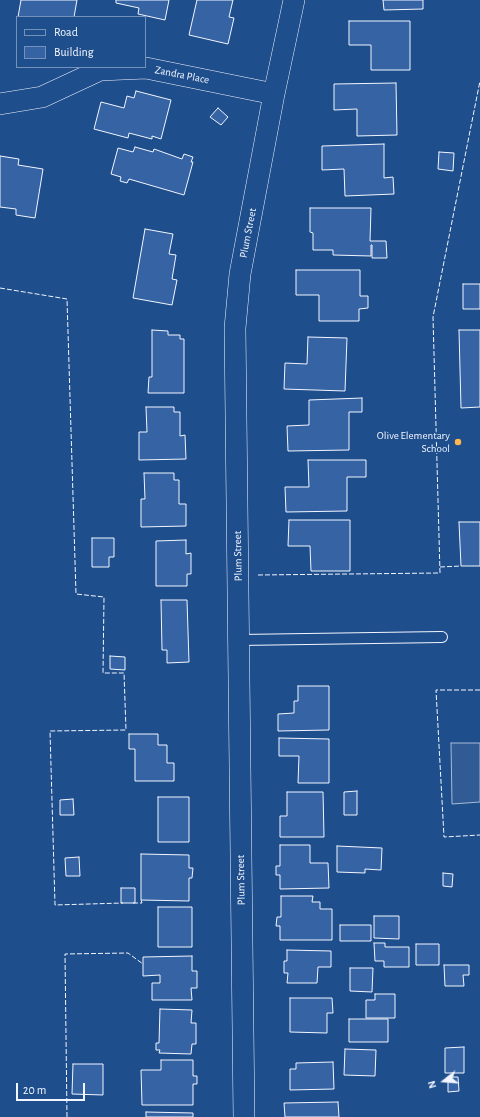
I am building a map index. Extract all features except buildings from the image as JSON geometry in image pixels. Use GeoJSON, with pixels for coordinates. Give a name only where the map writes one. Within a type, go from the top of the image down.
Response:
{"type":"FeatureCollection","features":[{"type":"Feature","properties":{"kind":"street","name":"Plum Street"},"geometry":{"type":"LineString","coordinates":[[244,1117],[235,328],[240,274],[274,94],[294,0]]}},
{"type":"Feature","properties":{"kind":"street","name":"Zandra Place"},"geometry":{"type":"LineString","coordinates":[[0,104],[42,97],[100,70],[146,68],[274,94]]}},
{"type":"Feature","properties":{"kind":"lane"},"geometry":{"type":"LineString","coordinates":[[239,640],[442,637]]}},
{"type":"Feature","properties":{"kind":"shaded area"},"geometry":{"type":"Polygon","coordinates":[[[451,743],[480,743],[480,802],[452,804],[451,743]]]}},
{"type":"Feature","properties":{"kind":"fence"},"geometry":{"type":"LineString","coordinates":[[258,575],[440,573],[433,317],[480,81]]}},
{"type":"Feature","properties":{"kind":"fence"},"geometry":{"type":"LineString","coordinates":[[0,288],[67,299],[76,594],[104,597],[103,673],[124,673],[126,730],[50,731],[55,905],[123,903]]}},
{"type":"Feature","properties":{"kind":"fence"},"geometry":{"type":"LineString","coordinates":[[440,567],[461,566]]}},
{"type":"Feature","properties":{"kind":"fence"},"geometry":{"type":"LineString","coordinates":[[480,690],[436,690],[444,837],[480,835]]}},
{"type":"Feature","properties":{"kind":"fence"},"geometry":{"type":"LineString","coordinates":[[133,903],[142,903],[141,900]]}},
{"type":"Feature","properties":{"kind":"fence"},"geometry":{"type":"LineString","coordinates":[[67,1117],[65,954],[128,953],[143,964]]}},
{"type":"Feature","properties":{"kind":"place","name":"Olive Elementary School"},"geometry":{"type":"Point","coordinates":[458,442]}}]}
